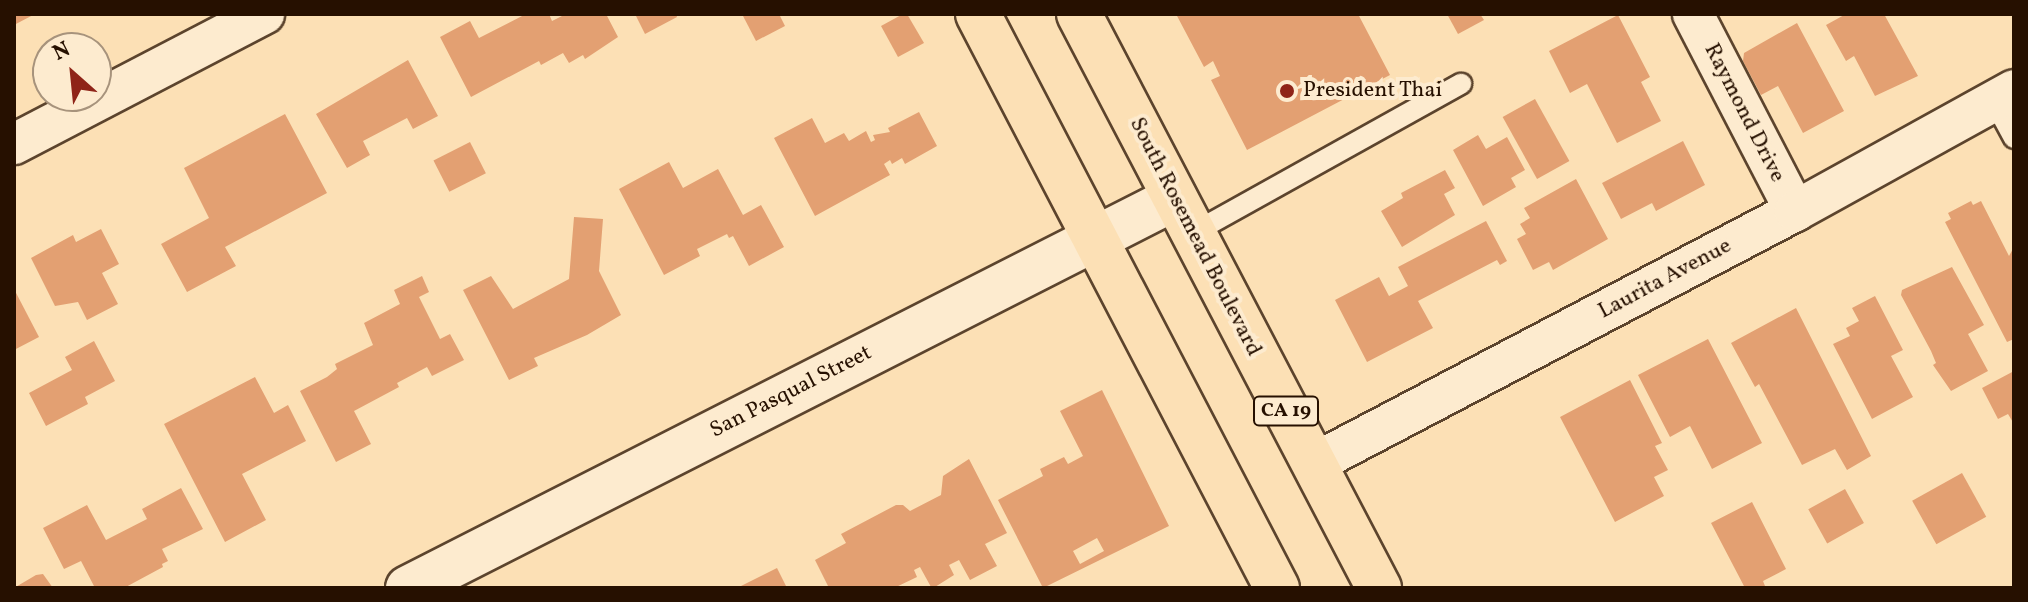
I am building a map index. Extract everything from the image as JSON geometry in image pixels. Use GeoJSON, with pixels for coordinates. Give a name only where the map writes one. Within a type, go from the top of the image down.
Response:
{"type":"FeatureCollection","features":[{"type":"Feature","properties":{"kind":"main road"},"geometry":{"type":"LineString","coordinates":[[978,14],[1277,588]]}},
{"type":"Feature","properties":{"kind":"main road","name":"South Rosemead Boulevard"},"geometry":{"type":"LineString","coordinates":[[1079,14],[1379,588]]}},
{"type":"Feature","properties":{"kind":"street"},"geometry":{"type":"LineString","coordinates":[[14,144],[264,14]]}},
{"type":"Feature","properties":{"kind":"street","name":"Raymond Drive"},"geometry":{"type":"LineString","coordinates":[[1693,14],[1795,211]]}},
{"type":"Feature","properties":{"kind":"street","name":"Laurita Avenue"},"geometry":{"type":"LineString","coordinates":[[1313,464],[1795,211],[2004,95]]}},
{"type":"Feature","properties":{"kind":"street","name":"San Pasqual Street"},"geometry":{"type":"LineString","coordinates":[[408,588],[1094,238],[1184,216]]}},
{"type":"Feature","properties":{"kind":"lane"},"geometry":{"type":"LineString","coordinates":[[1184,216],[1461,84]]}},
{"type":"Feature","properties":{"kind":"lane"},"geometry":{"type":"LineString","coordinates":[[2004,95],[2014,138]]}},
{"type":"Feature","properties":{"kind":"building"},"geometry":{"type":"Polygon","coordinates":[[[14,14],[35,14],[14,25],[14,14]]]}},
{"type":"Feature","properties":{"kind":"building"},"geometry":{"type":"Polygon","coordinates":[[[526,14],[549,14],[552,21],[566,14],[606,14],[618,37],[585,59],[583,55],[569,63],[563,53],[541,65],[539,61],[471,97],[440,37],[470,21],[479,38],[526,14]]]}},
{"type":"Feature","properties":{"kind":"building"},"geometry":{"type":"Polygon","coordinates":[[[635,14],[676,14],[677,17],[645,34],[635,14]]]}},
{"type":"Feature","properties":{"kind":"building"},"geometry":{"type":"Polygon","coordinates":[[[742,14],[779,14],[785,26],[756,41],[742,14]]]}},
{"type":"Feature","properties":{"kind":"building"},"geometry":{"type":"Polygon","coordinates":[[[907,14],[924,43],[898,57],[881,26],[907,14]]]}},
{"type":"Feature","properties":{"kind":"building"},"geometry":{"type":"Polygon","coordinates":[[[1176,14],[1358,14],[1390,75],[1247,150],[1211,80],[1220,76],[1213,61],[1204,67],[1176,14]]]}},
{"type":"Feature","properties":{"kind":"building"},"geometry":{"type":"Polygon","coordinates":[[[1447,14],[1480,14],[1484,20],[1458,34],[1447,14]]]}},
{"type":"Feature","properties":{"kind":"building"},"geometry":{"type":"Polygon","coordinates":[[[1846,14],[1884,14],[1918,76],[1875,96],[1854,56],[1846,61],[1826,25],[1846,14]]]}},
{"type":"Feature","properties":{"kind":"building"},"geometry":{"type":"Polygon","coordinates":[[[1618,15],[1650,77],[1641,82],[1661,121],[1617,143],[1587,84],[1570,93],[1549,51],[1618,15]]]}},
{"type":"Feature","properties":{"kind":"building"},"geometry":{"type":"Polygon","coordinates":[[[1797,23],[1844,111],[1803,133],[1778,86],[1761,95],[1743,61],[1744,53],[1797,23]]]}},
{"type":"Feature","properties":{"kind":"building"},"geometry":{"type":"Polygon","coordinates":[[[408,60],[438,116],[413,129],[407,118],[363,141],[370,155],[347,168],[316,114],[408,60]]]}},
{"type":"Feature","properties":{"kind":"building"},"geometry":{"type":"Polygon","coordinates":[[[1535,99],[1569,161],[1537,179],[1503,117],[1535,99]]]}},
{"type":"Feature","properties":{"kind":"building"},"geometry":{"type":"Polygon","coordinates":[[[919,112],[937,146],[905,164],[902,158],[892,164],[890,160],[884,164],[890,175],[815,216],[774,138],[812,118],[825,143],[844,133],[849,141],[866,131],[871,142],[875,140],[873,135],[890,132],[888,128],[919,112]]]}},
{"type":"Feature","properties":{"kind":"building"},"geometry":{"type":"Polygon","coordinates":[[[285,114],[327,193],[225,247],[236,266],[187,292],[161,244],[209,218],[184,168],[285,114]]]}},
{"type":"Feature","properties":{"kind":"building"},"geometry":{"type":"Polygon","coordinates":[[[1478,135],[1486,149],[1507,137],[1525,170],[1511,178],[1516,187],[1483,206],[1453,150],[1478,135]]]}},
{"type":"Feature","properties":{"kind":"building"},"geometry":{"type":"Polygon","coordinates":[[[1683,141],[1705,185],[1656,211],[1652,203],[1621,219],[1602,183],[1683,141]]]}},
{"type":"Feature","properties":{"kind":"building"},"geometry":{"type":"Polygon","coordinates":[[[470,142],[486,173],[449,192],[433,161],[470,142]]]}},
{"type":"Feature","properties":{"kind":"building"},"geometry":{"type":"Polygon","coordinates":[[[669,162],[683,188],[718,169],[743,215],[761,205],[784,247],[749,266],[733,236],[729,238],[727,234],[697,249],[700,256],[664,275],[619,189],[669,162]]]}},
{"type":"Feature","properties":{"kind":"building"},"geometry":{"type":"Polygon","coordinates":[[[1445,170],[1455,188],[1444,194],[1455,215],[1402,247],[1381,211],[1403,198],[1401,193],[1445,170]]]}},
{"type":"Feature","properties":{"kind":"building"},"geometry":{"type":"Polygon","coordinates":[[[1576,179],[1608,239],[1553,270],[1549,262],[1533,270],[1517,239],[1526,234],[1520,224],[1530,218],[1524,208],[1576,179]]]}},
{"type":"Feature","properties":{"kind":"building"},"geometry":{"type":"Polygon","coordinates":[[[1971,201],[1973,205],[1981,201],[2009,256],[2014,247],[2014,339],[2007,342],[1945,222],[1951,219],[1948,213],[1971,201]]]}},
{"type":"Feature","properties":{"kind":"building"},"geometry":{"type":"Polygon","coordinates":[[[574,217],[603,219],[599,271],[621,315],[587,335],[534,358],[538,366],[509,380],[463,290],[491,276],[513,309],[569,279],[574,217]]]}},
{"type":"Feature","properties":{"kind":"building"},"geometry":{"type":"Polygon","coordinates":[[[1486,221],[1507,261],[1500,265],[1497,260],[1418,301],[1433,328],[1367,362],[1335,300],[1379,277],[1389,296],[1408,286],[1398,267],[1486,221]]]}},
{"type":"Feature","properties":{"kind":"building"},"geometry":{"type":"Polygon","coordinates":[[[101,229],[119,264],[102,273],[118,304],[87,320],[78,302],[55,306],[31,258],[73,235],[76,242],[101,229]]]}},
{"type":"Feature","properties":{"kind":"building"},"geometry":{"type":"Polygon","coordinates":[[[1952,267],[1984,325],[1968,334],[1988,371],[1951,391],[1933,365],[1936,363],[1931,351],[1901,295],[1902,290],[1952,267]]]}},
{"type":"Feature","properties":{"kind":"building"},"geometry":{"type":"Polygon","coordinates":[[[422,276],[429,292],[419,297],[440,339],[450,334],[464,360],[432,376],[427,367],[397,383],[399,387],[354,411],[371,444],[336,462],[300,391],[327,377],[337,369],[335,364],[373,345],[364,323],[400,304],[394,290],[422,276]]]}},
{"type":"Feature","properties":{"kind":"building"},"geometry":{"type":"Polygon","coordinates":[[[14,289],[39,337],[14,350],[14,289]]]}},
{"type":"Feature","properties":{"kind":"building"},"geometry":{"type":"Polygon","coordinates":[[[1875,296],[1903,350],[1891,356],[1913,397],[1872,419],[1833,344],[1850,336],[1846,328],[1859,321],[1852,308],[1875,296]]]}},
{"type":"Feature","properties":{"kind":"building"},"geometry":{"type":"Polygon","coordinates":[[[1796,308],[1871,456],[1847,470],[1835,449],[1802,465],[1759,384],[1755,387],[1731,343],[1796,308]]]}},
{"type":"Feature","properties":{"kind":"building"},"geometry":{"type":"Polygon","coordinates":[[[1708,339],[1762,443],[1712,469],[1690,426],[1670,437],[1638,375],[1708,339]]]}},
{"type":"Feature","properties":{"kind":"building"},"geometry":{"type":"Polygon","coordinates":[[[94,341],[115,381],[85,397],[88,404],[46,426],[29,393],[72,370],[65,357],[94,341]]]}},
{"type":"Feature","properties":{"kind":"building"},"geometry":{"type":"Polygon","coordinates":[[[2014,371],[2014,424],[2008,414],[1998,419],[1982,388],[2014,371]]]}},
{"type":"Feature","properties":{"kind":"building"},"geometry":{"type":"Polygon","coordinates":[[[255,377],[274,413],[288,405],[306,441],[242,474],[266,520],[225,542],[164,424],[255,377]]]}},
{"type":"Feature","properties":{"kind":"building"},"geometry":{"type":"Polygon","coordinates":[[[1630,380],[1662,443],[1655,446],[1668,470],[1654,477],[1664,496],[1615,522],[1560,417],[1630,380]]]}},
{"type":"Feature","properties":{"kind":"building"},"geometry":{"type":"Polygon","coordinates":[[[1102,390],[1169,526],[1043,588],[998,500],[1043,476],[1040,469],[1064,457],[1068,464],[1083,456],[1060,411],[1102,390]],[[1097,538],[1073,551],[1080,564],[1104,551],[1097,538]]]}},
{"type":"Feature","properties":{"kind":"building"},"geometry":{"type":"Polygon","coordinates":[[[969,459],[1007,533],[985,544],[997,566],[970,580],[959,560],[949,565],[954,575],[935,587],[931,587],[920,567],[914,570],[917,577],[894,588],[829,588],[815,560],[846,543],[841,534],[896,505],[903,505],[910,511],[941,495],[943,476],[969,459]]]}},
{"type":"Feature","properties":{"kind":"building"},"geometry":{"type":"Polygon","coordinates":[[[1962,473],[1986,517],[1936,544],[1912,501],[1962,473]]]}},
{"type":"Feature","properties":{"kind":"building"},"geometry":{"type":"Polygon","coordinates":[[[181,488],[203,529],[162,549],[168,561],[162,564],[163,567],[124,588],[95,588],[81,561],[64,569],[43,528],[87,505],[106,540],[147,519],[142,509],[181,488]]]}},
{"type":"Feature","properties":{"kind":"building"},"geometry":{"type":"Polygon","coordinates":[[[1845,489],[1864,523],[1827,543],[1808,509],[1845,489]]]}},
{"type":"Feature","properties":{"kind":"building"},"geometry":{"type":"Polygon","coordinates":[[[1752,502],[1786,569],[1763,581],[1765,586],[1761,588],[1745,588],[1711,523],[1752,502]]]}},
{"type":"Feature","properties":{"kind":"building"},"geometry":{"type":"Polygon","coordinates":[[[777,568],[787,588],[737,588],[777,568]]]}},
{"type":"Feature","properties":{"kind":"building"},"geometry":{"type":"Polygon","coordinates":[[[43,574],[53,588],[14,588],[36,575],[43,574]]]}},
{"type":"Feature","properties":{"kind":"place","name":"President Thai"},"geometry":{"type":"Point","coordinates":[1287,91]}}]}
